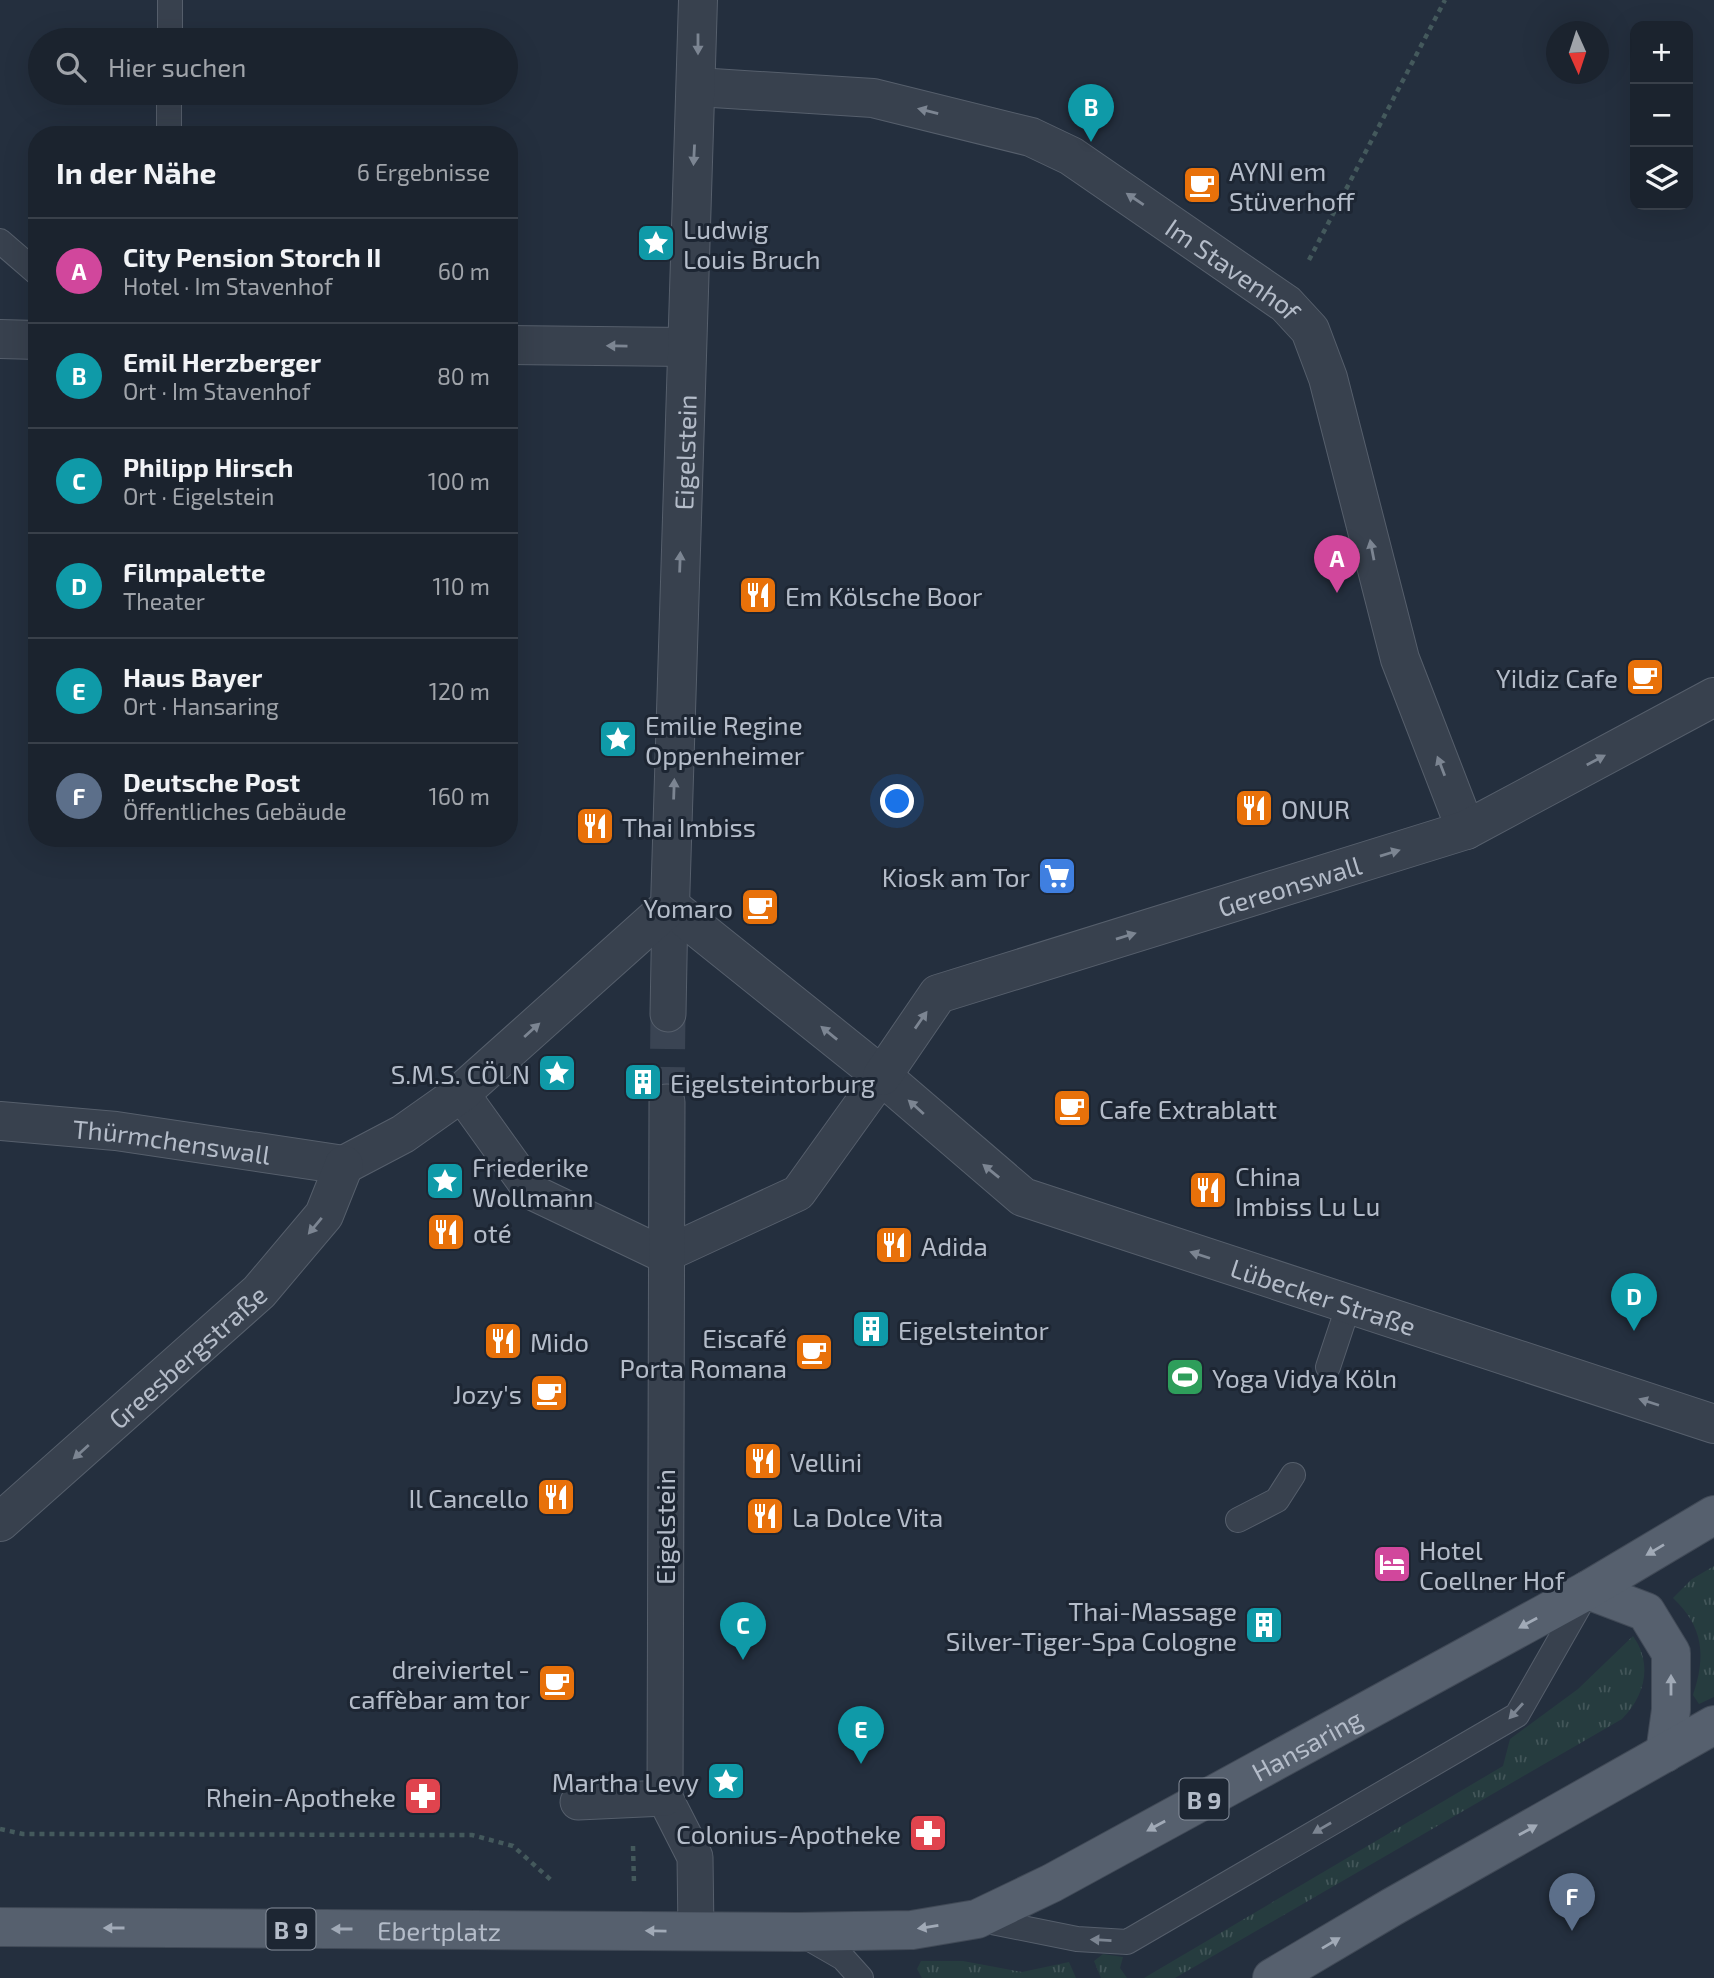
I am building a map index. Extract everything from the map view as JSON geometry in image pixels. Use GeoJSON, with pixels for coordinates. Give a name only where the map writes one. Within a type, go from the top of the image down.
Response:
{"type":"FeatureCollection","features":[{"type":"Feature","properties":{"kind":"main road","name":"Hansaring"},"geometry":{"type":"LineString","coordinates":[[798,1932],[912,1930],[977,1919],[1061,1878],[1588,1590],[1714,1515]]}},
{"type":"Feature","properties":{"kind":"main road"},"geometry":{"type":"LineString","coordinates":[[1588,1590],[1646,1612],[1671,1653],[1671,1710],[1665,1752]]}},
{"type":"Feature","properties":{"kind":"main road"},"geometry":{"type":"LineString","coordinates":[[1272,1978],[1714,1725]]}},
{"type":"Feature","properties":{"kind":"main road","name":"Ebertplatz"},"geometry":{"type":"LineString","coordinates":[[0,1927],[798,1932]]}},
{"type":"Feature","properties":{"kind":"street","name":"Eigelstein"},"geometry":{"type":"LineString","coordinates":[[668,1014],[698,0]]}},
{"type":"Feature","properties":{"kind":"street","name":"Im Stavenhof"},"geometry":{"type":"LineString","coordinates":[[697,87],[873,98],[1031,137],[1071,156],[1286,304],[1303,320],[1316,342],[1339,411],[1400,659],[1465,830]]}},
{"type":"Feature","properties":{"kind":"street"},"geometry":{"type":"LineString","coordinates":[[0,339],[28,340]]}},
{"type":"Feature","properties":{"kind":"street"},"geometry":{"type":"LineString","coordinates":[[518,345],[686,347]]}},
{"type":"Feature","properties":{"kind":"street","name":"Gereonswall"},"geometry":{"type":"LineString","coordinates":[[882,1076],[938,994],[1465,830],[1714,697]]}},
{"type":"Feature","properties":{"kind":"street"},"geometry":{"type":"LineString","coordinates":[[344,1165],[403,1134],[461,1093],[670,906],[882,1076],[798,1193],[664,1255],[532,1192],[461,1093]]}},
{"type":"Feature","properties":{"kind":"street","name":"Lübecker Straße"},"geometry":{"type":"LineString","coordinates":[[882,1076],[951,1138],[1023,1197],[1714,1424]]}},
{"type":"Feature","properties":{"kind":"street","name":"Eigelstein"},"geometry":{"type":"LineString","coordinates":[[667,1102],[664,1255],[643,1806],[695,1857],[696,1932]]}},
{"type":"Feature","properties":{"kind":"street","name":"Thürmchenswall"},"geometry":{"type":"LineString","coordinates":[[0,1121],[142,1134],[344,1165]]}},
{"type":"Feature","properties":{"kind":"street","name":"Greesbergstraße"},"geometry":{"type":"LineString","coordinates":[[0,1522],[259,1292],[324,1215],[344,1165]]}},
{"type":"Feature","properties":{"kind":"street"},"geometry":{"type":"LineString","coordinates":[[578,1802],[643,1806]]}},
{"type":"Feature","properties":{"kind":"lane"},"geometry":{"type":"LineString","coordinates":[[170,0],[170,28]]}},
{"type":"Feature","properties":{"kind":"lane"},"geometry":{"type":"LineString","coordinates":[[169,105],[169,126]]}},
{"type":"Feature","properties":{"kind":"lane"},"geometry":{"type":"LineString","coordinates":[[0,241],[28,265]]}},
{"type":"Feature","properties":{"kind":"lane"},"geometry":{"type":"LineString","coordinates":[[1328,1367],[1349,1304]]}},
{"type":"Feature","properties":{"kind":"lane"},"geometry":{"type":"LineString","coordinates":[[1238,1520],[1277,1500],[1293,1475]]}},
{"type":"Feature","properties":{"kind":"lane"},"geometry":{"type":"LineString","coordinates":[[977,1919],[1077,1939],[1127,1942],[1517,1715],[1588,1590]]}},
{"type":"Feature","properties":{"kind":"lane"},"geometry":{"type":"LineString","coordinates":[[798,1932],[843,1958],[861,1978]]}},
{"type":"Feature","properties":{"kind":"path"},"geometry":{"type":"LineString","coordinates":[[1286,304],[1445,0]]}},
{"type":"Feature","properties":{"kind":"path"},"geometry":{"type":"LineString","coordinates":[[634,1889],[643,1806]]}},
{"type":"Feature","properties":{"kind":"path"},"geometry":{"type":"LineString","coordinates":[[0,1829],[23,1834],[472,1835],[513,1846],[557,1885]]}},
{"type":"Feature","properties":{"kind":"green space"},"geometry":{"type":"Polygon","coordinates":[[[1714,1566],[1714,1697],[1699,1704],[1693,1695],[1700,1668],[1700,1643],[1691,1620],[1673,1598],[1692,1579],[1714,1566]]]}},
{"type":"Feature","properties":{"kind":"green space"},"geometry":{"type":"Polygon","coordinates":[[[1633,1636],[1643,1658],[1644,1679],[1636,1700],[1622,1719],[1175,1978],[1144,1978],[1503,1766],[1510,1739],[1578,1689],[1633,1636]]]}},
{"type":"Feature","properties":{"kind":"green space"},"geometry":{"type":"Polygon","coordinates":[[[1103,1954],[1123,1957],[1120,1968],[1127,1978],[1101,1978],[1094,1961],[1103,1954]]]}},
{"type":"Feature","properties":{"kind":"green space"},"geometry":{"type":"Polygon","coordinates":[[[921,1961],[963,1961],[1022,1972],[1069,1962],[1076,1978],[922,1978],[917,1969],[921,1961]]]}},
{"type":"Feature","properties":{"kind":"tunnel"},"geometry":{"type":"LineString","coordinates":[[667,1102],[668,1014]]}},
{"type":"Feature","properties":{"kind":"place","name":"Emil Herzberger"},"geometry":{"type":"Point","coordinates":[1091,142]}},
{"type":"Feature","properties":{"kind":"place","name":"AYNI em Stüverhoff"},"geometry":{"type":"Point","coordinates":[1202,185]}},
{"type":"Feature","properties":{"kind":"place","name":"Ludwig Louis Bruch"},"geometry":{"type":"Point","coordinates":[656,243]}},
{"type":"Feature","properties":{"kind":"place","name":"City Pension Storch II"},"geometry":{"type":"Point","coordinates":[1337,593]}},
{"type":"Feature","properties":{"kind":"place","name":"Em Kölsche Boor"},"geometry":{"type":"Point","coordinates":[758,595]}},
{"type":"Feature","properties":{"kind":"place","name":"Yildiz Cafe"},"geometry":{"type":"Point","coordinates":[1645,677]}},
{"type":"Feature","properties":{"kind":"place","name":"Emilie Regine Oppenheimer"},"geometry":{"type":"Point","coordinates":[618,739]}},
{"type":"Feature","properties":{"kind":"place","name":"ONUR"},"geometry":{"type":"Point","coordinates":[1254,808]}},
{"type":"Feature","properties":{"kind":"place","name":"Thai Imbiss"},"geometry":{"type":"Point","coordinates":[595,826]}},
{"type":"Feature","properties":{"kind":"place","name":"Kiosk am Tor"},"geometry":{"type":"Point","coordinates":[1057,876]}},
{"type":"Feature","properties":{"kind":"place","name":"Yomaro"},"geometry":{"type":"Point","coordinates":[760,907]}},
{"type":"Feature","properties":{"kind":"place","name":"S.M.S. CÖLN"},"geometry":{"type":"Point","coordinates":[557,1073]}},
{"type":"Feature","properties":{"kind":"place","name":"Eigelsteintorburg"},"geometry":{"type":"Point","coordinates":[643,1082]}},
{"type":"Feature","properties":{"kind":"place","name":"Cafe Extrablatt"},"geometry":{"type":"Point","coordinates":[1072,1108]}},
{"type":"Feature","properties":{"kind":"place","name":"Friederike Wollmann"},"geometry":{"type":"Point","coordinates":[445,1181]}},
{"type":"Feature","properties":{"kind":"place","name":"China Imbiss Lu Lu"},"geometry":{"type":"Point","coordinates":[1208,1190]}},
{"type":"Feature","properties":{"kind":"place","name":"oté"},"geometry":{"type":"Point","coordinates":[446,1232]}},
{"type":"Feature","properties":{"kind":"place","name":"Adida"},"geometry":{"type":"Point","coordinates":[894,1245]}},
{"type":"Feature","properties":{"kind":"place","name":"Eigelsteintor"},"geometry":{"type":"Point","coordinates":[871,1329]}},
{"type":"Feature","properties":{"kind":"place","name":"Filmpalette"},"geometry":{"type":"Point","coordinates":[1634,1331]}},
{"type":"Feature","properties":{"kind":"place","name":"Mido"},"geometry":{"type":"Point","coordinates":[503,1341]}},
{"type":"Feature","properties":{"kind":"place","name":"Eiscafé Porta Romana"},"geometry":{"type":"Point","coordinates":[814,1352]}},
{"type":"Feature","properties":{"kind":"place","name":"Yoga Vidya Köln"},"geometry":{"type":"Point","coordinates":[1185,1377]}},
{"type":"Feature","properties":{"kind":"place","name":"Jozy's"},"geometry":{"type":"Point","coordinates":[549,1393]}},
{"type":"Feature","properties":{"kind":"place","name":"Vellini"},"geometry":{"type":"Point","coordinates":[763,1461]}},
{"type":"Feature","properties":{"kind":"place","name":"Il Cancello"},"geometry":{"type":"Point","coordinates":[556,1497]}},
{"type":"Feature","properties":{"kind":"place","name":"La Dolce Vita"},"geometry":{"type":"Point","coordinates":[765,1516]}},
{"type":"Feature","properties":{"kind":"place","name":"Hotel Coellner Hof"},"geometry":{"type":"Point","coordinates":[1392,1564]}},
{"type":"Feature","properties":{"kind":"place","name":"Thai-Massage Silver-Tiger-Spa Cologne"},"geometry":{"type":"Point","coordinates":[1264,1625]}},
{"type":"Feature","properties":{"kind":"place","name":"Philipp Hirsch"},"geometry":{"type":"Point","coordinates":[743,1660]}},
{"type":"Feature","properties":{"kind":"place","name":"dreiviertel - caffèbar am tor"},"geometry":{"type":"Point","coordinates":[557,1683]}},
{"type":"Feature","properties":{"kind":"place","name":"Haus Bayer"},"geometry":{"type":"Point","coordinates":[861,1764]}},
{"type":"Feature","properties":{"kind":"place","name":"Martha Levy"},"geometry":{"type":"Point","coordinates":[726,1781]}},
{"type":"Feature","properties":{"kind":"place","name":"Rhein-Apotheke"},"geometry":{"type":"Point","coordinates":[423,1796]}},
{"type":"Feature","properties":{"kind":"place","name":"Colonius-Apotheke"},"geometry":{"type":"Point","coordinates":[928,1833]}},
{"type":"Feature","properties":{"kind":"place","name":"Deutsche Post"},"geometry":{"type":"Point","coordinates":[1572,1931]}}]}
